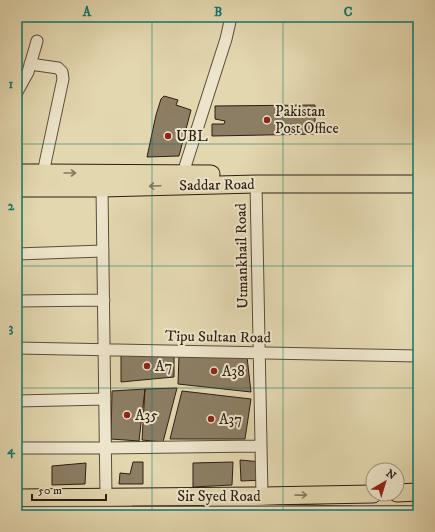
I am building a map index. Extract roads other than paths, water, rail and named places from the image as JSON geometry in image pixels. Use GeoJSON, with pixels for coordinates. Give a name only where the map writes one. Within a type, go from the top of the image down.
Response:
{"type":"FeatureCollection","features":[{"type":"Feature","properties":{"kind":"main road","name":"Saddar Road"},"geometry":{"type":"LineString","coordinates":[[17,173],[418,174]]}},
{"type":"Feature","properties":{"kind":"main road","name":"Saddar Road"},"geometry":{"type":"LineString","coordinates":[[17,188],[102,188],[256,184],[418,184]]}},
{"type":"Feature","properties":{"kind":"main road"},"geometry":{"type":"LineString","coordinates":[[405,493],[418,492]]}},
{"type":"Feature","properties":{"kind":"main road","name":"Sir Syed Road"},"geometry":{"type":"LineString","coordinates":[[17,498],[365,494]]}},
{"type":"Feature","properties":{"kind":"main road"},"geometry":{"type":"LineString","coordinates":[[262,496],[268,514]]}},
{"type":"Feature","properties":{"kind":"main road","name":"Sir Syed Road"},"geometry":{"type":"LineString","coordinates":[[18,515],[152,511],[352,515]]}},
{"type":"Feature","properties":{"kind":"street"},"geometry":{"type":"LineString","coordinates":[[183,174],[226,39],[231,17]]}},
{"type":"Feature","properties":{"kind":"street"},"geometry":{"type":"LineString","coordinates":[[17,92],[28,72],[37,41]]}},
{"type":"Feature","properties":{"kind":"street"},"geometry":{"type":"LineString","coordinates":[[30,64],[58,68],[62,72],[63,78],[43,173]]}},
{"type":"Feature","properties":{"kind":"street","name":"Utmankhail Road"},"geometry":{"type":"LineString","coordinates":[[256,184],[262,496]]}},
{"type":"Feature","properties":{"kind":"street"},"geometry":{"type":"LineString","coordinates":[[102,188],[106,497]]}},
{"type":"Feature","properties":{"kind":"street"},"geometry":{"type":"LineString","coordinates":[[17,254],[103,251]]}},
{"type":"Feature","properties":{"kind":"street"},"geometry":{"type":"LineString","coordinates":[[17,301],[104,300]]}},
{"type":"Feature","properties":{"kind":"street","name":"Tipu Sultan Road"},"geometry":{"type":"LineString","coordinates":[[17,348],[418,356]]}},
{"type":"Feature","properties":{"kind":"street"},"geometry":{"type":"LineString","coordinates":[[17,401],[105,399]]}},
{"type":"Feature","properties":{"kind":"street"},"geometry":{"type":"LineString","coordinates":[[17,448],[261,446]]}},
{"type":"Feature","properties":{"kind":"lane"},"geometry":{"type":"LineString","coordinates":[[17,510],[418,509]]}},
{"type":"Feature","properties":{"kind":"place","name":"Pakistan Post Office"},"geometry":{"type":"Point","coordinates":[267,120]}},
{"type":"Feature","properties":{"kind":"place","name":"UBL"},"geometry":{"type":"Point","coordinates":[168,136]}},
{"type":"Feature","properties":{"kind":"place","name":"A7"},"geometry":{"type":"Point","coordinates":[147,366]}},
{"type":"Feature","properties":{"kind":"place","name":"A38"},"geometry":{"type":"Point","coordinates":[214,371]}},
{"type":"Feature","properties":{"kind":"place","name":"A35"},"geometry":{"type":"Point","coordinates":[127,415]}},
{"type":"Feature","properties":{"kind":"place","name":"A37"},"geometry":{"type":"Point","coordinates":[211,419]}}]}
